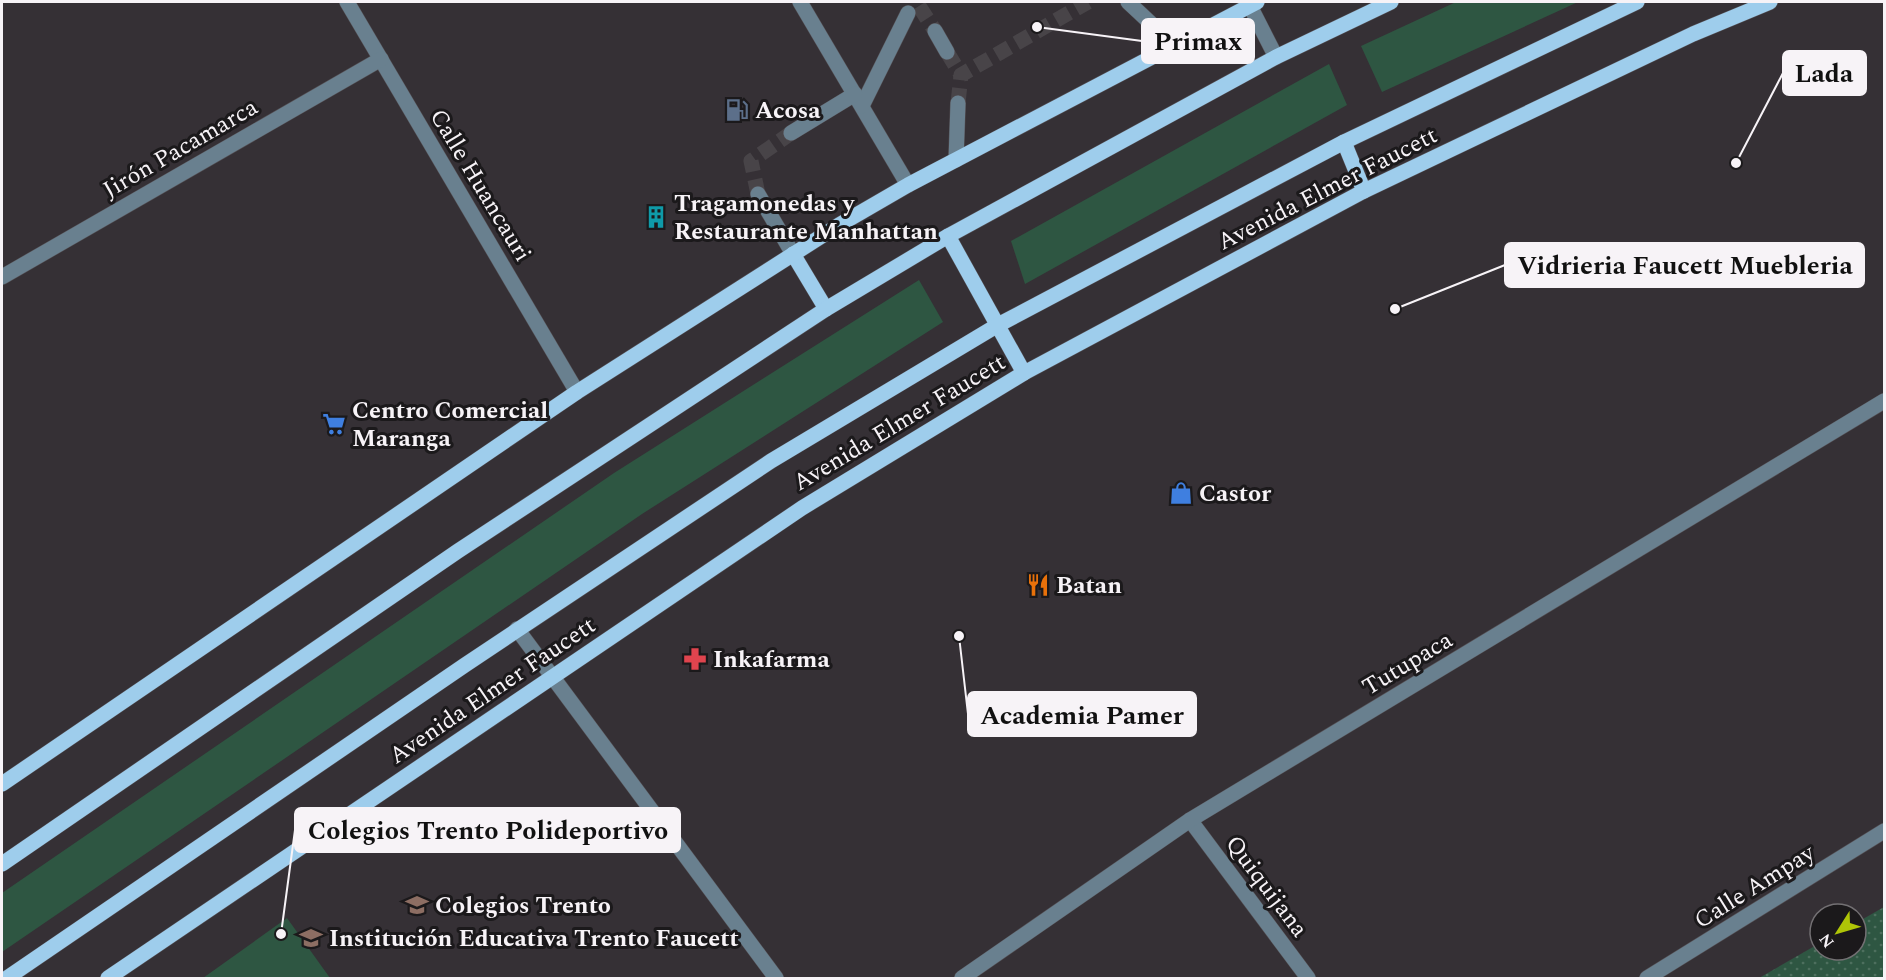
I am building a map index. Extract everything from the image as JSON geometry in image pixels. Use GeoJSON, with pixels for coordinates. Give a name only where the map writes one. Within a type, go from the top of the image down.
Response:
{"type":"FeatureCollection","features":[{"type":"Feature","properties":{"kind":"main road"},"geometry":{"type":"LineString","coordinates":[[2,864],[458,551],[826,309],[948,236],[1276,57],[1391,2]]}},
{"type":"Feature","properties":{"kind":"main road","name":"Avenida Elmer Faucett"},"geometry":{"type":"LineString","coordinates":[[7,978],[517,629],[771,461],[998,325],[1344,142],[1636,2]]}},
{"type":"Feature","properties":{"kind":"main road","name":"Avenida Elmer Faucett"},"geometry":{"type":"LineString","coordinates":[[108,978],[802,508],[1024,372],[1364,191],[1693,34],[1770,2]]}},
{"type":"Feature","properties":{"kind":"main road"},"geometry":{"type":"LineString","coordinates":[[2,784],[577,392],[839,225],[908,185],[1252,3]]}},
{"type":"Feature","properties":{"kind":"main road"},"geometry":{"type":"LineString","coordinates":[[1344,142],[1364,191]]}},
{"type":"Feature","properties":{"kind":"main road"},"geometry":{"type":"LineString","coordinates":[[948,236],[1024,372]]}},
{"type":"Feature","properties":{"kind":"main road"},"geometry":{"type":"LineString","coordinates":[[793,254],[826,309]]}},
{"type":"Feature","properties":{"kind":"street","name":"Calle Huancauri"},"geometry":{"type":"LineString","coordinates":[[347,2],[577,392]]}},
{"type":"Feature","properties":{"kind":"street"},"geometry":{"type":"LineString","coordinates":[[800,2],[908,185]]}},
{"type":"Feature","properties":{"kind":"street"},"geometry":{"type":"LineString","coordinates":[[1128,2],[1174,45]]}},
{"type":"Feature","properties":{"kind":"street"},"geometry":{"type":"LineString","coordinates":[[1252,3],[1276,57]]}},
{"type":"Feature","properties":{"kind":"street"},"geometry":{"type":"LineString","coordinates":[[791,133],[858,100],[908,12]]}},
{"type":"Feature","properties":{"kind":"street"},"geometry":{"type":"LineString","coordinates":[[935,31],[947,52]]}},
{"type":"Feature","properties":{"kind":"street","name":"Jirón Pacamarca"},"geometry":{"type":"LineString","coordinates":[[2,277],[381,59]]}},
{"type":"Feature","properties":{"kind":"street"},"geometry":{"type":"LineString","coordinates":[[956,160],[958,103]]}},
{"type":"Feature","properties":{"kind":"street"},"geometry":{"type":"LineString","coordinates":[[758,194],[793,254]]}},
{"type":"Feature","properties":{"kind":"street","name":"Tutupaca"},"geometry":{"type":"LineString","coordinates":[[962,978],[1190,820],[1884,401]]}},
{"type":"Feature","properties":{"kind":"street"},"geometry":{"type":"LineString","coordinates":[[517,629],[776,978]]}},
{"type":"Feature","properties":{"kind":"street","name":"Quiquijana"},"geometry":{"type":"LineString","coordinates":[[1190,820],[1308,978]]}},
{"type":"Feature","properties":{"kind":"street","name":"Calle Ampay"},"geometry":{"type":"LineString","coordinates":[[1647,978],[1884,831]]}},
{"type":"Feature","properties":{"kind":"green space"},"geometry":{"type":"Polygon","coordinates":[[[1456,2],[1578,2],[1382,92],[1361,46],[1456,2]]]}},
{"type":"Feature","properties":{"kind":"green space"},"geometry":{"type":"Polygon","coordinates":[[[1329,64],[1347,105],[1025,284],[1011,241],[1329,64]]]}},
{"type":"Feature","properties":{"kind":"green space"},"geometry":{"type":"Polygon","coordinates":[[[919,280],[943,322],[642,514],[2,952],[2,893],[614,473],[919,280]]]}},
{"type":"Feature","properties":{"kind":"green space"},"geometry":{"type":"Polygon","coordinates":[[[1884,907],[1884,978],[1759,978],[1808,950],[1808,962],[1868,962],[1868,916],[1884,907]]]}},
{"type":"Feature","properties":{"kind":"green space"},"geometry":{"type":"Polygon","coordinates":[[[287,918],[330,978],[203,978],[287,918]]]}},
{"type":"Feature","properties":{"kind":"tunnel"},"geometry":{"type":"LineString","coordinates":[[958,103],[961,75],[1088,2]]}},
{"type":"Feature","properties":{"kind":"tunnel"},"geometry":{"type":"LineString","coordinates":[[919,6],[935,31]]}},
{"type":"Feature","properties":{"kind":"tunnel"},"geometry":{"type":"LineString","coordinates":[[947,52],[961,75]]}},
{"type":"Feature","properties":{"kind":"tunnel"},"geometry":{"type":"LineString","coordinates":[[758,194],[751,161],[791,133]]}},
{"type":"Feature","properties":{"kind":"place","name":"Primax"},"geometry":{"type":"Point","coordinates":[1037,27]}},
{"type":"Feature","properties":{"kind":"place","name":"Acosa"},"geometry":{"type":"Point","coordinates":[737,110]}},
{"type":"Feature","properties":{"kind":"place","name":"Lada"},"geometry":{"type":"Point","coordinates":[1736,163]}},
{"type":"Feature","properties":{"kind":"place","name":"Tragamonedas y Restaurante Manhattan"},"geometry":{"type":"Point","coordinates":[656,217]}},
{"type":"Feature","properties":{"kind":"place","name":"Vidrieria Faucett Muebleria"},"geometry":{"type":"Point","coordinates":[1395,309]}},
{"type":"Feature","properties":{"kind":"place","name":"Centro Comercial Maranga"},"geometry":{"type":"Point","coordinates":[334,424]}},
{"type":"Feature","properties":{"kind":"place","name":"Castor"},"geometry":{"type":"Point","coordinates":[1181,493]}},
{"type":"Feature","properties":{"kind":"place","name":"Batan"},"geometry":{"type":"Point","coordinates":[1038,585]}},
{"type":"Feature","properties":{"kind":"place","name":"Academia Pamer"},"geometry":{"type":"Point","coordinates":[959,636]}},
{"type":"Feature","properties":{"kind":"place","name":"Inkafarma"},"geometry":{"type":"Point","coordinates":[695,659]}},
{"type":"Feature","properties":{"kind":"place","name":"Colegios Trento"},"geometry":{"type":"Point","coordinates":[417,905]}},
{"type":"Feature","properties":{"kind":"place","name":"Colegios Trento Polideportivo"},"geometry":{"type":"Point","coordinates":[281,934]}},
{"type":"Feature","properties":{"kind":"place","name":"Institución Educativa Trento Faucett"},"geometry":{"type":"Point","coordinates":[311,938]}}]}
